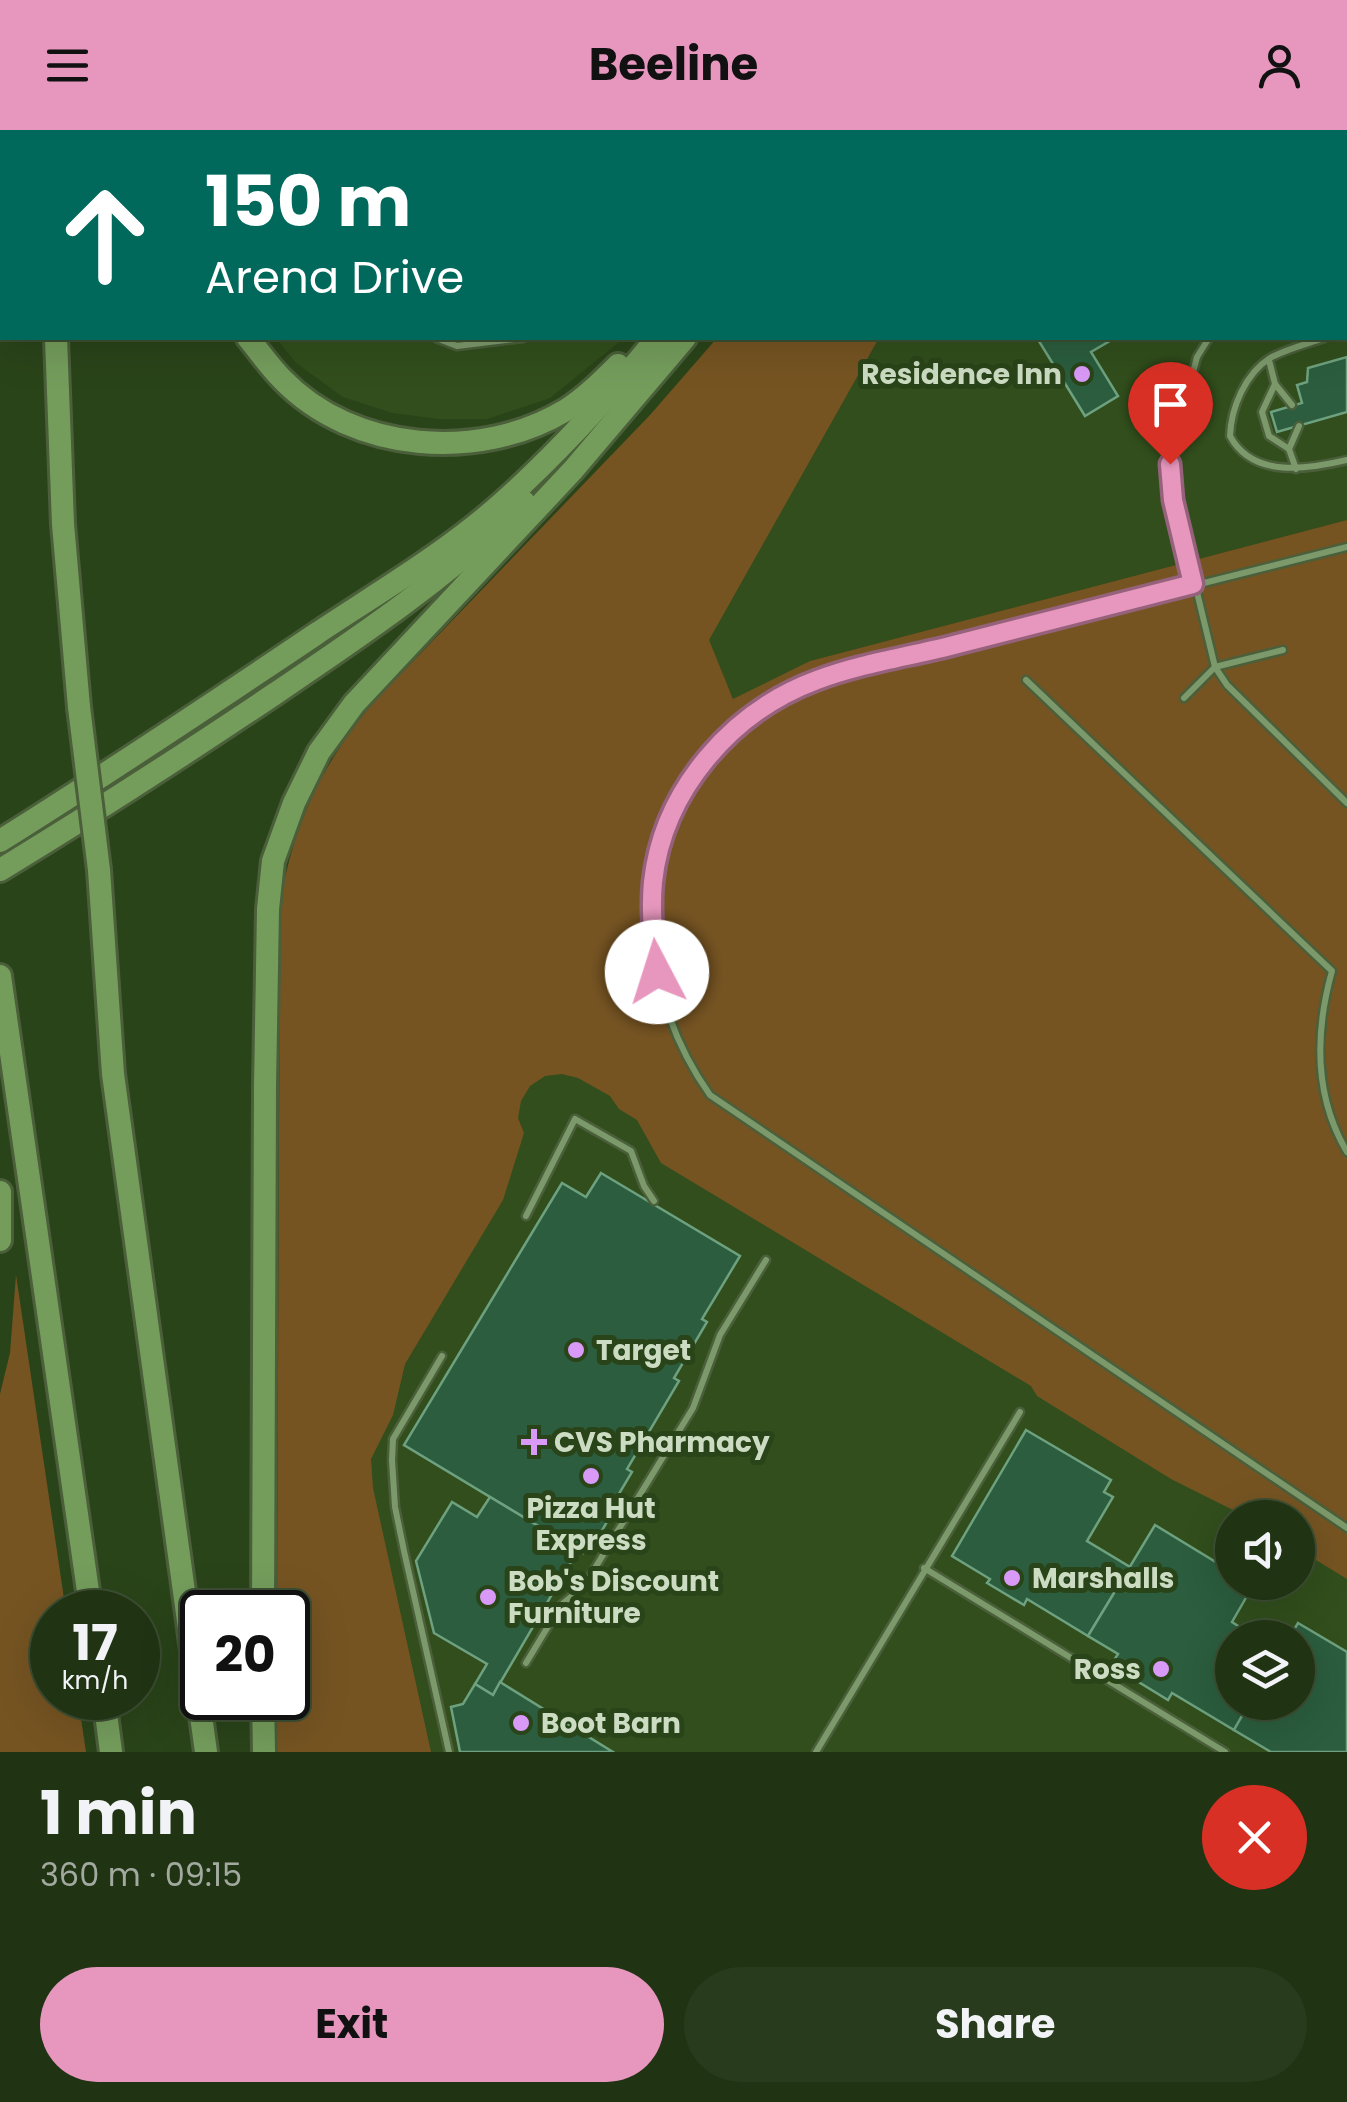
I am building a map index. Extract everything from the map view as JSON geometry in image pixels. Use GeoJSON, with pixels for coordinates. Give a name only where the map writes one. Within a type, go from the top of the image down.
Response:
{"type":"FeatureCollection","features":[{"type":"Feature","properties":{"kind":"highway"},"geometry":{"type":"LineString","coordinates":[[56,340],[62,524],[78,708],[98,870],[113,1074],[206,1752]]}},
{"type":"Feature","properties":{"kind":"highway"},"geometry":{"type":"LineString","coordinates":[[250,340],[284,381],[330,414],[368,431],[414,443],[485,441],[531,426],[566,410],[599,385],[642,340]]}},
{"type":"Feature","properties":{"kind":"highway"},"geometry":{"type":"LineString","coordinates":[[0,841],[150,746],[500,506],[615,390],[655,340]]}},
{"type":"Feature","properties":{"kind":"highway"},"geometry":{"type":"LineString","coordinates":[[0,870],[128,792],[352,642],[482,540],[610,416],[681,340]]}},
{"type":"Feature","properties":{"kind":"highway"},"geometry":{"type":"LineString","coordinates":[[263,1590],[266,1047],[268,908],[273,860],[294,803],[319,752],[354,704],[573,470],[681,340]]}},
{"type":"Feature","properties":{"kind":"highway"},"geometry":{"type":"LineString","coordinates":[[0,976],[88,1590]]}},
{"type":"Feature","properties":{"kind":"highway"},"geometry":{"type":"LineString","coordinates":[[0,1192],[0,1240]]}},
{"type":"Feature","properties":{"kind":"highway"},"geometry":{"type":"LineString","coordinates":[[107,1720],[111,1752]]}},
{"type":"Feature","properties":{"kind":"highway"},"geometry":{"type":"LineString","coordinates":[[264,1720],[264,1752]]}},
{"type":"Feature","properties":{"kind":"lane"},"geometry":{"type":"LineString","coordinates":[[441,340],[456,346],[506,340]]}},
{"type":"Feature","properties":{"kind":"lane"},"geometry":{"type":"LineString","coordinates":[[1207,340],[1198,357],[1170,464],[1173,500],[1215,667],[1227,686],[1347,803]]}},
{"type":"Feature","properties":{"kind":"lane"},"geometry":{"type":"LineString","coordinates":[[1319,340],[1269,359],[1239,396],[1230,436],[1246,454],[1262,462],[1296,469],[1347,460]]}},
{"type":"Feature","properties":{"kind":"lane"},"geometry":{"type":"LineString","coordinates":[[1269,359],[1275,384],[1292,406]]}},
{"type":"Feature","properties":{"kind":"lane"},"geometry":{"type":"LineString","coordinates":[[1275,384],[1262,412],[1269,436],[1289,450],[1296,469]]}},
{"type":"Feature","properties":{"kind":"lane"},"geometry":{"type":"LineString","coordinates":[[1289,450],[1299,426]]}},
{"type":"Feature","properties":{"kind":"lane"},"geometry":{"type":"LineString","coordinates":[[1347,547],[817,680],[741,721],[714,746],[668,827],[654,878],[652,926],[657,972],[685,1054],[710,1095],[1347,1528]]}},
{"type":"Feature","properties":{"kind":"lane"},"geometry":{"type":"LineString","coordinates":[[1184,698],[1215,667],[1283,650]]}},
{"type":"Feature","properties":{"kind":"lane"},"geometry":{"type":"LineString","coordinates":[[1026,680],[1332,971],[1319,1028],[1320,1067],[1326,1100],[1347,1152]]}},
{"type":"Feature","properties":{"kind":"lane"},"geometry":{"type":"LineString","coordinates":[[526,1216],[575,1119],[631,1151],[654,1202]]}},
{"type":"Feature","properties":{"kind":"lane"},"geometry":{"type":"LineString","coordinates":[[526,1663],[562,1606],[584,1586],[692,1408],[720,1335],[766,1260]]}},
{"type":"Feature","properties":{"kind":"lane"},"geometry":{"type":"LineString","coordinates":[[442,1356],[393,1438],[392,1478],[404,1551],[449,1752]]}},
{"type":"Feature","properties":{"kind":"lane"},"geometry":{"type":"LineString","coordinates":[[830,1752],[818,1749],[1020,1412]]}},
{"type":"Feature","properties":{"kind":"lane"},"geometry":{"type":"LineString","coordinates":[[924,1568],[1225,1752]]}},
{"type":"Feature","properties":{"kind":"shaded area"},"geometry":{"type":"Polygon","coordinates":[[[278,340],[622,340],[550,398],[487,419],[439,419],[392,413],[343,397],[296,363],[278,340]]]}},
{"type":"Feature","properties":{"kind":"shaded area"},"geometry":{"type":"Polygon","coordinates":[[[715,340],[878,340],[709,640],[733,699],[810,661],[1347,520],[1347,1579],[1315,1559],[1315,1500],[1215,1501],[1171,1479],[1037,1396],[1031,1386],[661,1163],[637,1120],[619,1109],[610,1096],[578,1078],[562,1074],[545,1076],[530,1086],[521,1101],[518,1118],[524,1133],[503,1200],[405,1364],[393,1415],[371,1459],[373,1488],[431,1752],[277,1752],[277,1720],[310,1720],[310,1590],[277,1590],[280,902],[293,846],[312,797],[337,751],[371,705],[650,415],[715,340]]]}},
{"type":"Feature","properties":{"kind":"shaded area"},"geometry":{"type":"Polygon","coordinates":[[[878,340],[1347,340],[1347,520],[810,661],[738,710],[708,640],[878,340]]]}},
{"type":"Feature","properties":{"kind":"shaded area"},"geometry":{"type":"Polygon","coordinates":[[[539,1048],[1264,1500],[1215,1500],[1215,1600],[1315,1600],[1315,1532],[1347,1552],[1347,1752],[403,1752],[339,1429],[539,1048]]]}},
{"type":"Feature","properties":{"kind":"shaded area"},"geometry":{"type":"Polygon","coordinates":[[[16,1275],[63,1590],[30,1590],[30,1720],[81,1720],[86,1752],[0,1752],[0,1394],[10,1353],[16,1275]]]}},
{"type":"Feature","properties":{"kind":"building","name":"Residence Inn"},"geometry":{"type":"Polygon","coordinates":[[[1038,340],[1112,340],[1091,352],[1118,396],[1085,416],[1038,340]]]}},
{"type":"Feature","properties":{"kind":"building"},"geometry":{"type":"Polygon","coordinates":[[[1347,357],[1347,412],[1277,432],[1271,412],[1302,403],[1297,385],[1307,382],[1308,368],[1347,357]]]}},
{"type":"Feature","properties":{"kind":"building","name":"Target"},"geometry":{"type":"Polygon","coordinates":[[[601,1173],[740,1256],[702,1319],[707,1322],[674,1378],[679,1381],[627,1469],[632,1472],[617,1497],[620,1499],[596,1541],[592,1539],[583,1553],[404,1445],[562,1183],[586,1197],[601,1173]]]}},
{"type":"Feature","properties":{"kind":"building"},"geometry":{"type":"Polygon","coordinates":[[[1026,1430],[1111,1480],[1104,1492],[1113,1497],[1087,1541],[1130,1567],[1088,1636],[1027,1599],[1024,1605],[952,1556],[1026,1430]]]}},
{"type":"Feature","properties":{"kind":"building","name":"Bob's Discount Furniture"},"geometry":{"type":"Polygon","coordinates":[[[490,1497],[578,1550],[493,1695],[475,1684],[487,1664],[434,1633],[416,1561],[452,1502],[477,1517],[490,1497]]]}},
{"type":"Feature","properties":{"kind":"building"},"geometry":{"type":"Polygon","coordinates":[[[1155,1525],[1215,1562],[1215,1600],[1245,1600],[1233,1620],[1215,1620],[1215,1719],[1172,1693],[1168,1700],[1111,1665],[1118,1654],[1088,1636],[1155,1525]]]}},
{"type":"Feature","properties":{"kind":"building"},"geometry":{"type":"Polygon","coordinates":[[[1315,1633],[1347,1652],[1347,1752],[1271,1752],[1234,1730],[1240,1720],[1315,1720],[1315,1633]]]}},
{"type":"Feature","properties":{"kind":"building"},"geometry":{"type":"Polygon","coordinates":[[[500,1682],[613,1752],[460,1752],[451,1707],[463,1704],[475,1684],[493,1695],[500,1682]]]}},
{"type":"Feature","properties":{"kind":"building"},"geometry":{"type":"Polygon","coordinates":[[[1217,1720],[1240,1720],[1234,1730],[1217,1720]]]}},
{"type":"Feature","properties":{"kind":"place","name":"Residence Inn"},"geometry":{"type":"Point","coordinates":[1082,374]}},
{"type":"Feature","properties":{"kind":"place","name":"Target"},"geometry":{"type":"Point","coordinates":[576,1350]}},
{"type":"Feature","properties":{"kind":"place","name":"CVS Pharmacy"},"geometry":{"type":"Point","coordinates":[534,1442]}},
{"type":"Feature","properties":{"kind":"place","name":"Pizza Hut Express"},"geometry":{"type":"Point","coordinates":[591,1476]}},
{"type":"Feature","properties":{"kind":"place","name":"Marshalls"},"geometry":{"type":"Point","coordinates":[1012,1578]}},
{"type":"Feature","properties":{"kind":"place","name":"Bob's Discount Furniture"},"geometry":{"type":"Point","coordinates":[488,1597]}},
{"type":"Feature","properties":{"kind":"place","name":"Ross"},"geometry":{"type":"Point","coordinates":[1161,1669]}},
{"type":"Feature","properties":{"kind":"place","name":"Boot Barn"},"geometry":{"type":"Point","coordinates":[521,1723]}},
{"type":"Feature","properties":{"kind":"route"},"geometry":{"type":"LineString","coordinates":[[657,972],[652,926],[654,878],[668,827],[714,746],[741,721],[817,680],[1193,584],[1173,500],[1170,464]]}}]}
